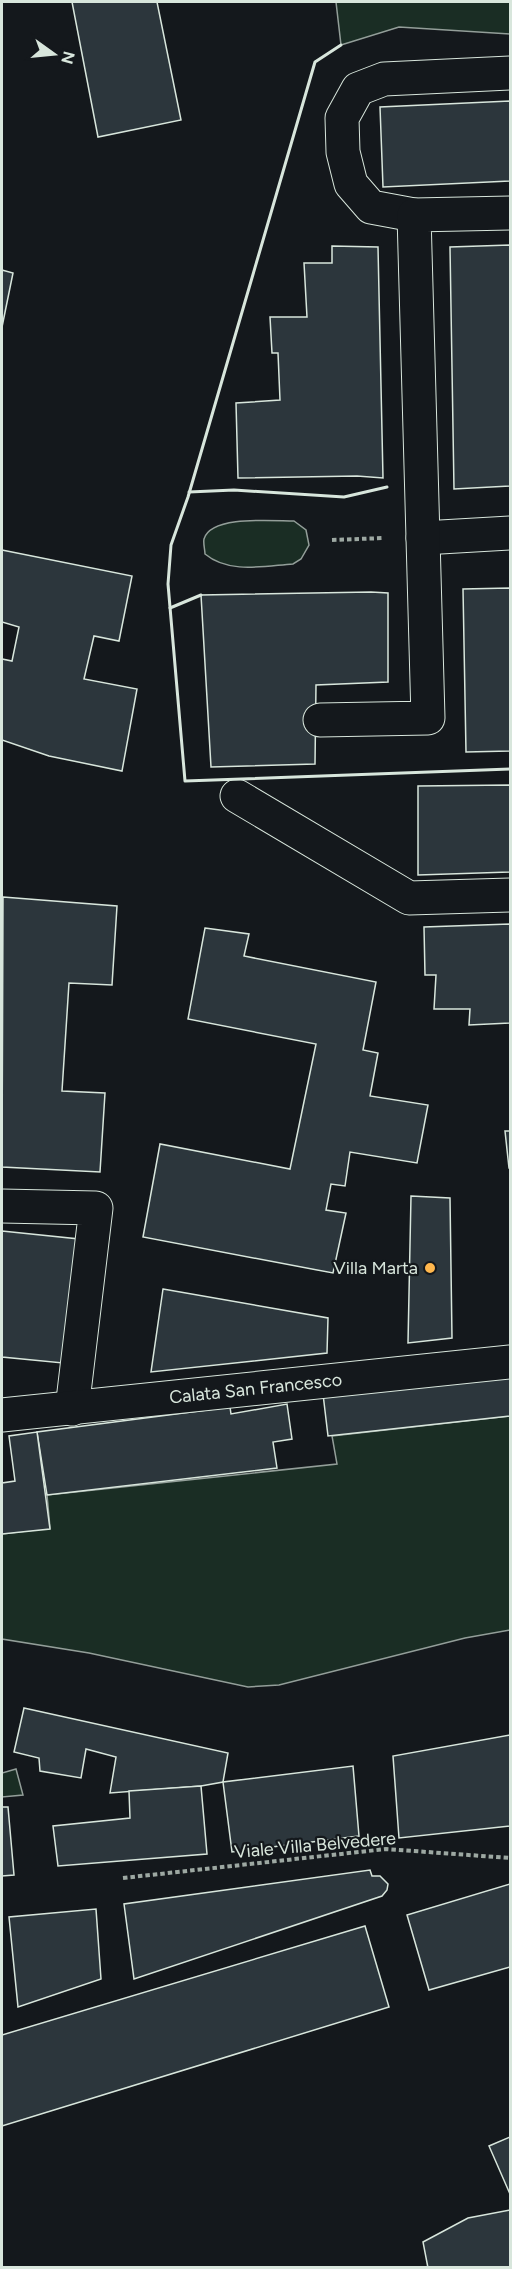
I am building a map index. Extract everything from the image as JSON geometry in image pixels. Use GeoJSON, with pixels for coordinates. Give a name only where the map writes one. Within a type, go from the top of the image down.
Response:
{"type":"FeatureCollection","features":[{"type":"Feature","properties":{"kind":"street"},"geometry":{"type":"LineString","coordinates":[[510,73],[384,79],[358,89],[342,118],[343,152],[351,184],[371,207],[414,215],[510,213]]}},
{"type":"Feature","properties":{"kind":"street"},"geometry":{"type":"LineString","coordinates":[[320,720],[428,718],[414,215]]}},
{"type":"Feature","properties":{"kind":"street"},"geometry":{"type":"LineString","coordinates":[[423,538],[510,533]]}},
{"type":"Feature","properties":{"kind":"street"},"geometry":{"type":"LineString","coordinates":[[237,796],[409,898],[510,895]]}},
{"type":"Feature","properties":{"kind":"street"},"geometry":{"type":"LineString","coordinates":[[2,1206],[96,1208],[72,1409]]}},
{"type":"Feature","properties":{"kind":"street","name":"Calata San Francesco"},"geometry":{"type":"LineString","coordinates":[[2,1415],[510,1362]]}},
{"type":"Feature","properties":{"kind":"path"},"geometry":{"type":"LineString","coordinates":[[332,540],[423,538]]}},
{"type":"Feature","properties":{"kind":"path","name":"Viale Villa Belvedere"},"geometry":{"type":"LineString","coordinates":[[123,1878],[386,1849],[510,1858]]}},
{"type":"Feature","properties":{"kind":"green space"},"geometry":{"type":"Polygon","coordinates":[[[336,2],[510,2],[510,34],[399,27],[341,45],[336,2]]]}},
{"type":"Feature","properties":{"kind":"green space"},"geometry":{"type":"Polygon","coordinates":[[[258,520],[294,521],[306,530],[309,545],[301,559],[293,564],[259,567],[236,566],[214,560],[205,554],[204,539],[209,531],[218,526],[258,520]]]}},
{"type":"Feature","properties":{"kind":"green space"},"geometry":{"type":"Polygon","coordinates":[[[510,1416],[510,1630],[465,1638],[279,1685],[248,1687],[89,1653],[2,1639],[2,1534],[50,1528],[47,1495],[337,1464],[332,1436],[510,1416]]]}},
{"type":"Feature","properties":{"kind":"green space"},"geometry":{"type":"Polygon","coordinates":[[[16,1769],[23,1795],[2,1797],[2,1773],[16,1769]]]}},
{"type":"Feature","properties":{"kind":"building"},"geometry":{"type":"Polygon","coordinates":[[[72,2],[157,2],[181,120],[98,137],[72,2]]]}},
{"type":"Feature","properties":{"kind":"building"},"geometry":{"type":"Polygon","coordinates":[[[510,101],[510,181],[383,187],[380,107],[510,101]]]}},
{"type":"Feature","properties":{"kind":"building"},"geometry":{"type":"Polygon","coordinates":[[[510,245],[510,486],[454,489],[450,247],[510,245]]]}},
{"type":"Feature","properties":{"kind":"building"},"geometry":{"type":"Polygon","coordinates":[[[332,246],[378,247],[383,478],[357,476],[238,478],[236,403],[280,400],[278,353],[272,353],[270,317],[307,317],[304,263],[332,263],[332,246]]]}},
{"type":"Feature","properties":{"kind":"building"},"geometry":{"type":"Polygon","coordinates":[[[2,270],[13,273],[2,327],[2,270]]]}},
{"type":"Feature","properties":{"kind":"building"},"geometry":{"type":"Polygon","coordinates":[[[2,550],[132,576],[119,641],[94,636],[84,679],[137,689],[122,771],[49,756],[2,740],[2,659],[12,661],[19,627],[2,622],[2,550]]]}},
{"type":"Feature","properties":{"kind":"building"},"geometry":{"type":"Polygon","coordinates":[[[510,588],[510,751],[466,752],[463,589],[510,588]]]}},
{"type":"Feature","properties":{"kind":"building"},"geometry":{"type":"Polygon","coordinates":[[[388,593],[388,682],[316,685],[315,764],[211,767],[201,595],[388,593]]]}},
{"type":"Feature","properties":{"kind":"building"},"geometry":{"type":"Polygon","coordinates":[[[510,785],[510,872],[418,875],[418,786],[510,785]]]}},
{"type":"Feature","properties":{"kind":"building"},"geometry":{"type":"Polygon","coordinates":[[[3,897],[117,906],[112,985],[69,983],[62,1091],[105,1093],[100,1172],[2,1167],[3,897]]]}},
{"type":"Feature","properties":{"kind":"building"},"geometry":{"type":"Polygon","coordinates":[[[510,924],[510,1023],[469,1025],[470,1009],[434,1009],[436,975],[425,975],[424,927],[510,924]]]}},
{"type":"Feature","properties":{"kind":"building"},"geometry":{"type":"Polygon","coordinates":[[[205,928],[249,934],[244,956],[376,982],[363,1050],[378,1053],[370,1096],[428,1105],[417,1163],[350,1152],[345,1186],[331,1184],[326,1210],[346,1213],[333,1273],[143,1237],[160,1144],[290,1169],[316,1044],[188,1019],[205,928]]]}},
{"type":"Feature","properties":{"kind":"building"},"geometry":{"type":"Polygon","coordinates":[[[505,1131],[510,1131],[510,1168],[509,1168],[505,1131]]]}},
{"type":"Feature","properties":{"kind":"building","name":"Villa Marta"},"geometry":{"type":"Polygon","coordinates":[[[411,1196],[450,1198],[452,1338],[408,1343],[411,1196]]]}},
{"type":"Feature","properties":{"kind":"building"},"geometry":{"type":"Polygon","coordinates":[[[2,1231],[79,1239],[63,1363],[2,1357],[2,1231]]]}},
{"type":"Feature","properties":{"kind":"building"},"geometry":{"type":"Polygon","coordinates":[[[163,1289],[328,1318],[327,1353],[151,1372],[163,1289]]]}},
{"type":"Feature","properties":{"kind":"building"},"geometry":{"type":"Polygon","coordinates":[[[510,1376],[510,1416],[328,1436],[323,1394],[510,1376]]]}},
{"type":"Feature","properties":{"kind":"building"},"geometry":{"type":"Polygon","coordinates":[[[287,1404],[292,1439],[273,1442],[277,1468],[47,1495],[37,1432],[230,1407],[231,1414],[287,1404]]]}},
{"type":"Feature","properties":{"kind":"building"},"geometry":{"type":"Polygon","coordinates":[[[37,1432],[50,1529],[2,1534],[2,1483],[15,1481],[9,1436],[37,1432]]]}},
{"type":"Feature","properties":{"kind":"building"},"geometry":{"type":"Polygon","coordinates":[[[24,1708],[228,1753],[223,1782],[201,1786],[110,1793],[116,1757],[86,1749],[81,1778],[40,1771],[39,1758],[14,1752],[24,1708]]]}},
{"type":"Feature","properties":{"kind":"building"},"geometry":{"type":"Polygon","coordinates":[[[510,1735],[510,1826],[399,1838],[393,1756],[510,1735]]]}},
{"type":"Feature","properties":{"kind":"building"},"geometry":{"type":"Polygon","coordinates":[[[353,1766],[359,1836],[232,1852],[223,1782],[353,1766]]]}},
{"type":"Feature","properties":{"kind":"building"},"geometry":{"type":"Polygon","coordinates":[[[201,1786],[207,1854],[58,1866],[53,1826],[130,1818],[129,1791],[201,1786]]]}},
{"type":"Feature","properties":{"kind":"building"},"geometry":{"type":"Polygon","coordinates":[[[2,1807],[8,1807],[14,1875],[2,1876],[2,1807]]]}},
{"type":"Feature","properties":{"kind":"building"},"geometry":{"type":"Polygon","coordinates":[[[370,1870],[372,1876],[380,1876],[388,1884],[382,1896],[134,1979],[124,1904],[370,1870]]]}},
{"type":"Feature","properties":{"kind":"building"},"geometry":{"type":"Polygon","coordinates":[[[510,1884],[510,1967],[429,1990],[407,1915],[510,1884]]]}},
{"type":"Feature","properties":{"kind":"building"},"geometry":{"type":"Polygon","coordinates":[[[96,1909],[101,1979],[18,2007],[9,1917],[96,1909]]]}},
{"type":"Feature","properties":{"kind":"building"},"geometry":{"type":"Polygon","coordinates":[[[365,1926],[389,2007],[2,2126],[2,2035],[365,1926]]]}},
{"type":"Feature","properties":{"kind":"building"},"geometry":{"type":"Polygon","coordinates":[[[510,2137],[510,2194],[489,2146],[510,2137]]]}},
{"type":"Feature","properties":{"kind":"building"},"geometry":{"type":"Polygon","coordinates":[[[510,2210],[510,2268],[428,2268],[423,2242],[468,2218],[510,2210]]]}},
{"type":"Feature","properties":{"kind":"wall"},"geometry":{"type":"LineString","coordinates":[[341,45],[315,62],[188,497],[171,545],[168,584],[185,781],[510,769]]}},
{"type":"Feature","properties":{"kind":"wall"},"geometry":{"type":"LineString","coordinates":[[189,492],[234,490],[344,497],[387,487]]}},
{"type":"Feature","properties":{"kind":"wall"},"geometry":{"type":"LineString","coordinates":[[170,608],[201,595]]}},
{"type":"Feature","properties":{"kind":"place","name":"Villa Marta"},"geometry":{"type":"Point","coordinates":[430,1268]}}]}
